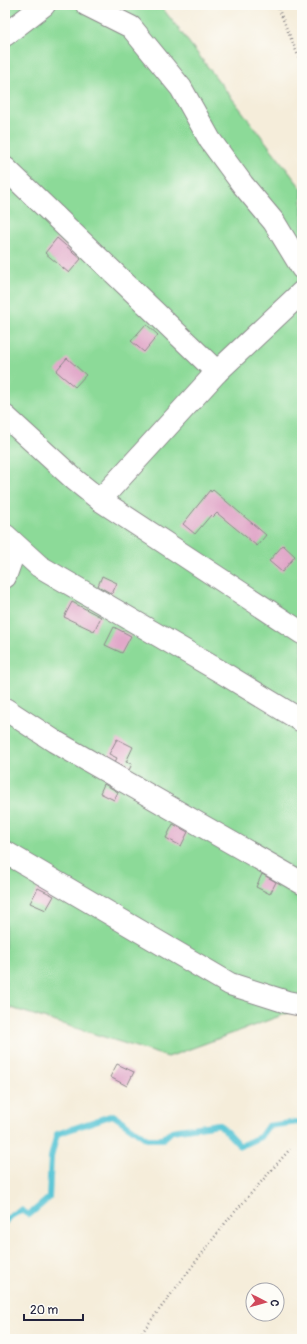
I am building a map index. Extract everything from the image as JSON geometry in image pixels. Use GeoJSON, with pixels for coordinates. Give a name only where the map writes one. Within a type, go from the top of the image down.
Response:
{"type":"FeatureCollection","features":[{"type":"Feature","properties":{"kind":"lane"},"geometry":{"type":"LineString","coordinates":[[5,35],[44,5]]}},
{"type":"Feature","properties":{"kind":"lane"},"geometry":{"type":"LineString","coordinates":[[87,5],[131,27],[181,88],[210,140],[274,222],[302,268]]}},
{"type":"Feature","properties":{"kind":"lane"},"geometry":{"type":"LineString","coordinates":[[5,168],[217,372]]}},
{"type":"Feature","properties":{"kind":"lane"},"geometry":{"type":"LineString","coordinates":[[100,500],[217,372],[302,292]]}},
{"type":"Feature","properties":{"kind":"lane"},"geometry":{"type":"LineString","coordinates":[[5,416],[74,480],[100,500],[302,633]]}},
{"type":"Feature","properties":{"kind":"lane"},"geometry":{"type":"LineString","coordinates":[[5,577],[11,541]]}},
{"type":"Feature","properties":{"kind":"lane"},"geometry":{"type":"LineString","coordinates":[[11,541],[39,566],[223,673],[302,721]]}},
{"type":"Feature","properties":{"kind":"lane"},"geometry":{"type":"LineString","coordinates":[[5,709],[54,741],[302,883]]}},
{"type":"Feature","properties":{"kind":"lane"},"geometry":{"type":"LineString","coordinates":[[5,852],[230,984],[287,1002],[302,1005]]}},
{"type":"Feature","properties":{"kind":"path"},"geometry":{"type":"LineString","coordinates":[[277,5],[302,65]]}},
{"type":"Feature","properties":{"kind":"path"},"geometry":{"type":"LineString","coordinates":[[137,1339],[226,1222],[290,1149]]}},
{"type":"Feature","properties":{"kind":"green space"},"geometry":{"type":"Polygon","coordinates":[[[5,5],[160,5],[302,189],[302,1008],[168,1057],[5,1006],[5,5]]]}},
{"type":"Feature","properties":{"kind":"building"},"geometry":{"type":"Polygon","coordinates":[[[57,238],[81,259],[69,273],[45,253],[57,238]]]}},
{"type":"Feature","properties":{"kind":"building"},"geometry":{"type":"Polygon","coordinates":[[[146,324],[158,335],[144,352],[131,341],[146,324]]]}},
{"type":"Feature","properties":{"kind":"building"},"geometry":{"type":"Polygon","coordinates":[[[67,358],[86,375],[75,387],[56,371],[67,358]]]}},
{"type":"Feature","properties":{"kind":"building"},"geometry":{"type":"Polygon","coordinates":[[[210,490],[211,492],[213,490],[266,535],[257,546],[217,513],[213,517],[211,515],[195,534],[183,524],[210,490]]]}},
{"type":"Feature","properties":{"kind":"building"},"geometry":{"type":"Polygon","coordinates":[[[283,545],[295,556],[282,572],[269,561],[283,545]]]}},
{"type":"Feature","properties":{"kind":"building"},"geometry":{"type":"Polygon","coordinates":[[[102,576],[117,583],[112,594],[98,586],[102,576]]]}},
{"type":"Feature","properties":{"kind":"building"},"geometry":{"type":"Polygon","coordinates":[[[72,602],[101,617],[94,631],[64,617],[72,602]]]}},
{"type":"Feature","properties":{"kind":"building"},"geometry":{"type":"Polygon","coordinates":[[[114,627],[131,636],[122,653],[105,645],[114,627]]]}},
{"type":"Feature","properties":{"kind":"building"},"geometry":{"type":"Polygon","coordinates":[[[117,739],[133,747],[126,762],[132,764],[129,770],[115,762],[117,758],[109,754],[117,739]]]}},
{"type":"Feature","properties":{"kind":"building"},"geometry":{"type":"Polygon","coordinates":[[[104,784],[118,792],[114,800],[100,793],[104,784]]]}},
{"type":"Feature","properties":{"kind":"building"},"geometry":{"type":"Polygon","coordinates":[[[173,824],[188,832],[181,846],[166,838],[173,824]]]}},
{"type":"Feature","properties":{"kind":"building"},"geometry":{"type":"Polygon","coordinates":[[[262,874],[276,882],[270,894],[256,887],[262,874]]]}},
{"type":"Feature","properties":{"kind":"building"},"geometry":{"type":"Polygon","coordinates":[[[38,888],[54,896],[46,910],[30,903],[38,888]]]}},
{"type":"Feature","properties":{"kind":"building"},"geometry":{"type":"Polygon","coordinates":[[[117,1064],[134,1072],[127,1086],[110,1077],[117,1064]]]}},
{"type":"Feature","properties":{"kind":"waterway"},"geometry":{"type":"LineString","coordinates":[[5,1222],[8,1218],[21,1210],[29,1215],[49,1198],[51,1157],[57,1134],[113,1115],[147,1139],[163,1139],[172,1131],[219,1124],[240,1146],[260,1137],[268,1126],[298,1122],[302,1124]]}}]}
